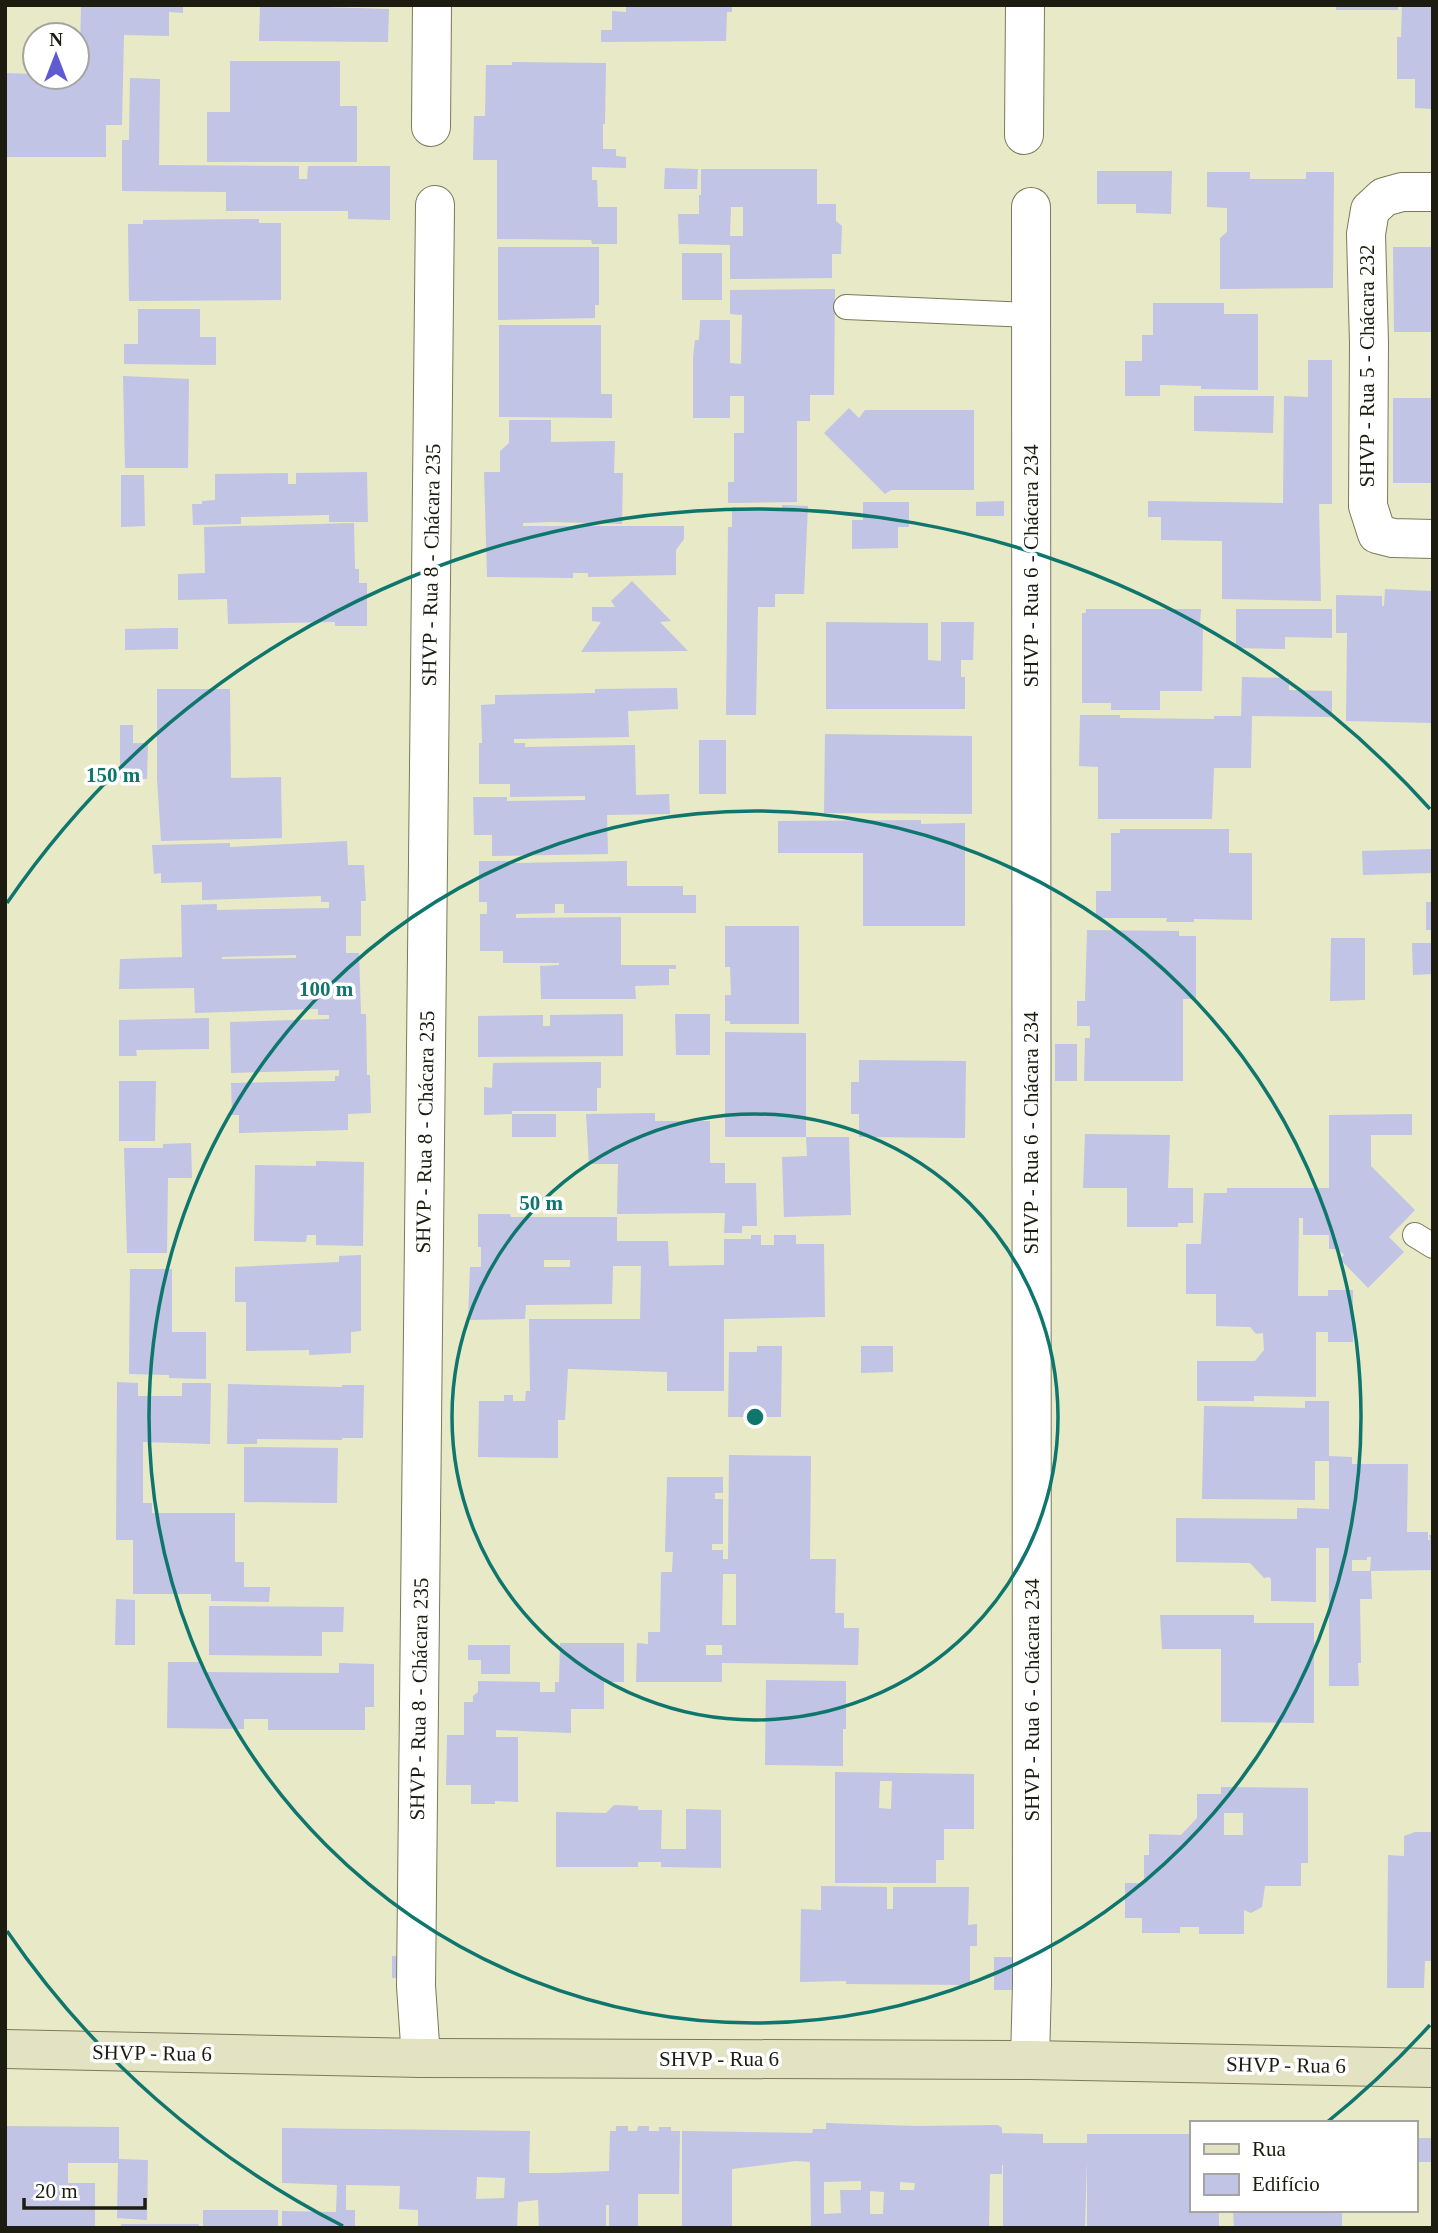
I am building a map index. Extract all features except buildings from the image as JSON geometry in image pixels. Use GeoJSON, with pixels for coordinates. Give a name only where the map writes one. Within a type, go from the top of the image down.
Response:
{"type":"FeatureCollection","features":[{"type":"Feature","properties":{"kind":"street"},"geometry":{"type":"LineString","coordinates":[[431,127],[432,5]]}},
{"type":"Feature","properties":{"kind":"street"},"geometry":{"type":"LineString","coordinates":[[1024,135],[1025,5]]}},
{"type":"Feature","properties":{"kind":"street","name":"SHVP - Rua 5 - Chácara 232"},"geometry":{"type":"LineString","coordinates":[[1433,192],[1402,192],[1384,197],[1370,210],[1366,234],[1369,343],[1368,506],[1377,534],[1393,538],[1433,539]]}},
{"type":"Feature","properties":{"kind":"street","name":"SHVP - Rua 8 - Chácara 235"},"geometry":{"type":"LineString","coordinates":[[421,2058],[416,1986],[435,205]]}},
{"type":"Feature","properties":{"kind":"street","name":"SHVP - Rua 6 - Chácara 234"},"geometry":{"type":"LineString","coordinates":[[1030,2060],[1031,207]]}},
{"type":"Feature","properties":{"kind":"street","name":"SHVP - Rua 6"},"geometry":{"type":"LineString","coordinates":[[5,2049],[421,2058],[1030,2060],[1433,2068]]}},
{"type":"Feature","properties":{"kind":"lane"},"geometry":{"type":"LineString","coordinates":[[846,307],[1031,315]]}}]}
